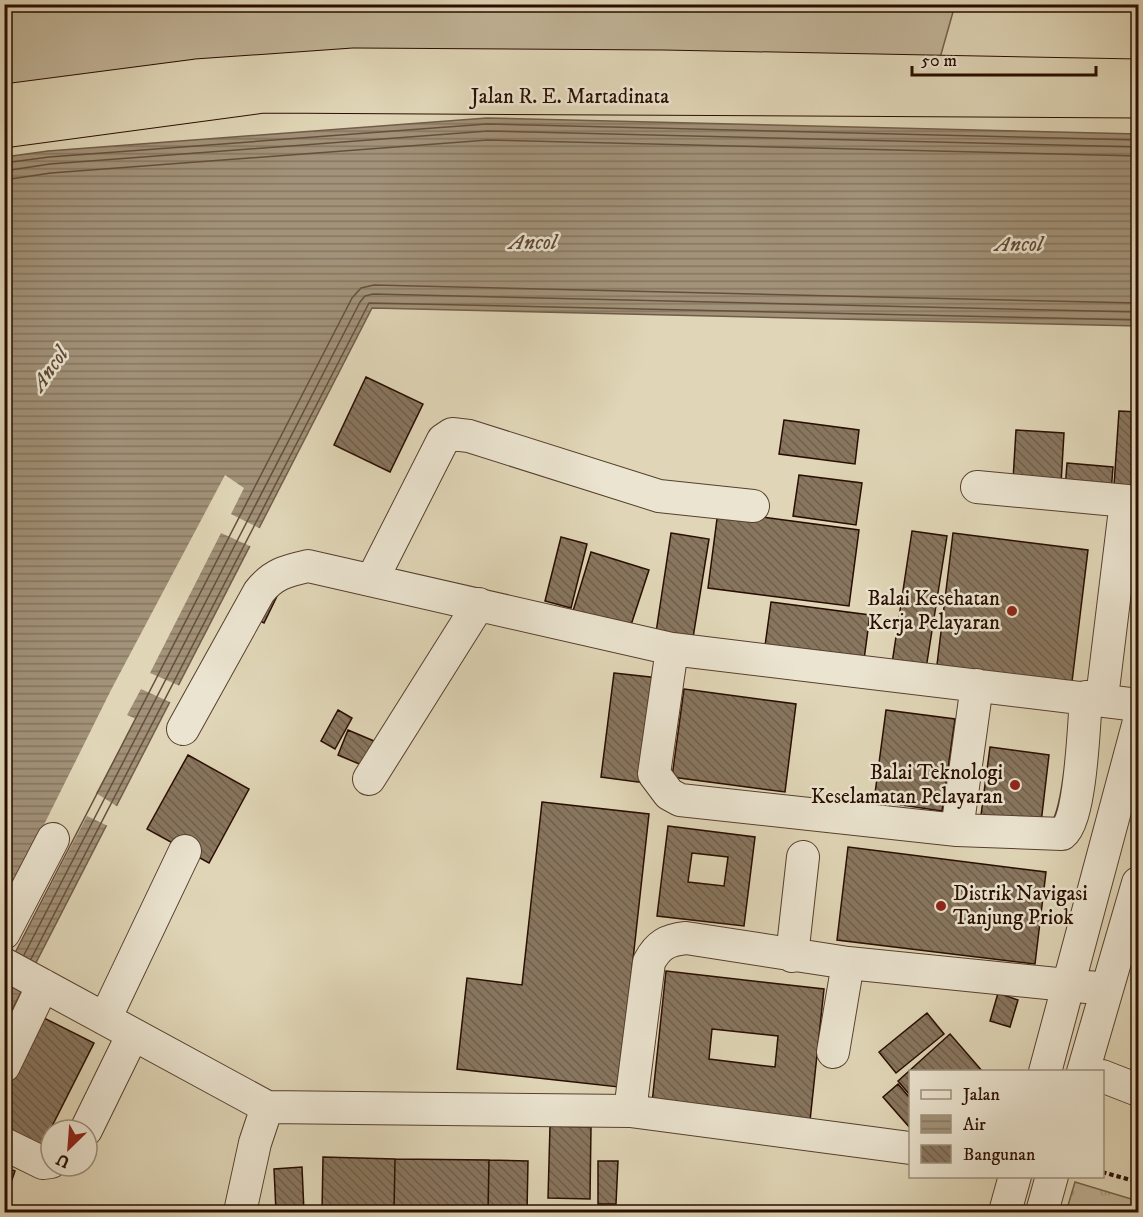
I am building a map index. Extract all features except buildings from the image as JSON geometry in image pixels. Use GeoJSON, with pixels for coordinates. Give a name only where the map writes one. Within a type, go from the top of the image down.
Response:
{"type":"FeatureCollection","features":[{"type":"Feature","properties":{"kind":"highway","name":"Jalan R. E. Martadinata"},"geometry":{"type":"LineString","coordinates":[[4,101],[196,76],[354,65],[663,67],[1138,76]]}},
{"type":"Feature","properties":{"kind":"highway","name":"Jalan R. E. Martadinata"},"geometry":{"type":"LineString","coordinates":[[4,131],[264,96],[1138,100]]}},
{"type":"Feature","properties":{"kind":"lane"},"geometry":{"type":"LineString","coordinates":[[373,578],[446,436],[469,436],[659,496],[748,505]]}},
{"type":"Feature","properties":{"kind":"lane"},"geometry":{"type":"LineString","coordinates":[[672,649],[654,774],[669,794],[680,800],[957,830],[1057,835],[1066,832],[1071,824],[1132,502],[977,487]]}},
{"type":"Feature","properties":{"kind":"lane"},"geometry":{"type":"LineString","coordinates":[[183,729],[222,654],[269,579],[279,573],[308,566],[373,578],[672,649],[1138,705]]}},
{"type":"Feature","properties":{"kind":"lane"},"geometry":{"type":"LineString","coordinates":[[369,779],[479,604]]}},
{"type":"Feature","properties":{"kind":"lane"},"geometry":{"type":"LineString","coordinates":[[957,830],[977,685]]}},
{"type":"Feature","properties":{"kind":"lane"},"geometry":{"type":"LineString","coordinates":[[1045,1070],[1138,725]]}},
{"type":"Feature","properties":{"kind":"lane"},"geometry":{"type":"LineString","coordinates":[[4,933],[53,839]]}},
{"type":"Feature","properties":{"kind":"lane"},"geometry":{"type":"LineString","coordinates":[[105,1019],[185,851]]}},
{"type":"Feature","properties":{"kind":"lane"},"geometry":{"type":"LineString","coordinates":[[792,956],[803,857]]}},
{"type":"Feature","properties":{"kind":"lane"},"geometry":{"type":"LineString","coordinates":[[1090,1070],[1107,989],[1138,883]]}},
{"type":"Feature","properties":{"kind":"lane"},"geometry":{"type":"LineString","coordinates":[[630,1111],[649,962],[663,943],[686,938],[848,963],[1107,989]]}},
{"type":"Feature","properties":{"kind":"lane"},"geometry":{"type":"LineString","coordinates":[[833,1052],[848,963]]}},
{"type":"Feature","properties":{"kind":"lane"},"geometry":{"type":"LineString","coordinates":[[4,964],[267,1107],[630,1111],[909,1148]]}},
{"type":"Feature","properties":{"kind":"lane"},"geometry":{"type":"LineString","coordinates":[[4,1066],[43,985]]}},
{"type":"Feature","properties":{"kind":"lane"},"geometry":{"type":"LineString","coordinates":[[92,1118],[133,1034]]}},
{"type":"Feature","properties":{"kind":"lane"},"geometry":{"type":"LineString","coordinates":[[1104,1077],[1138,1090]]}},
{"type":"Feature","properties":{"kind":"lane"},"geometry":{"type":"LineString","coordinates":[[240,1212],[255,1143],[267,1107]]}},
{"type":"Feature","properties":{"kind":"lane"},"geometry":{"type":"LineString","coordinates":[[4,1144],[39,1161]]}},
{"type":"Feature","properties":{"kind":"lane"},"geometry":{"type":"LineString","coordinates":[[1005,1212],[1014,1178]]}},
{"type":"Feature","properties":{"kind":"path"},"geometry":{"type":"LineString","coordinates":[[1104,1173],[1138,1182]]}},
{"type":"Feature","properties":{"kind":"green space"},"geometry":{"type":"Polygon","coordinates":[[[5,5],[955,5],[936,72],[5,100],[5,5]]]}},
{"type":"Feature","properties":{"kind":"green space"},"geometry":{"type":"Polygon","coordinates":[[[1075,1182],[1138,1201],[1138,1212],[1066,1212],[1075,1182]]]}},
{"type":"Feature","properties":{"kind":"water","name":"Ancol"},"geometry":{"type":"Polygon","coordinates":[[[487,118],[1138,134],[1138,326],[372,308],[5,1023],[5,157],[48,151],[487,118]]]}},
{"type":"Feature","properties":{"kind":"pier"},"geometry":{"type":"Polygon","coordinates":[[[225,475],[244,488],[231,514],[261,529],[252,547],[221,533],[150,673],[180,686],[172,703],[141,689],[127,715],[136,719],[96,793],[118,807],[108,826],[87,816],[4,975],[5,903],[111,690],[225,475]]]}},
{"type":"Feature","properties":{"kind":"place","name":"Balai Kesehatan Kerja Pelayaran"},"geometry":{"type":"Point","coordinates":[1012,611]}},
{"type":"Feature","properties":{"kind":"place","name":"Balai Teknologi Keselamatan Pelayaran"},"geometry":{"type":"Point","coordinates":[1015,785]}},
{"type":"Feature","properties":{"kind":"place","name":"Distrik Navigasi Tanjung Priok"},"geometry":{"type":"Point","coordinates":[941,906]}}]}
